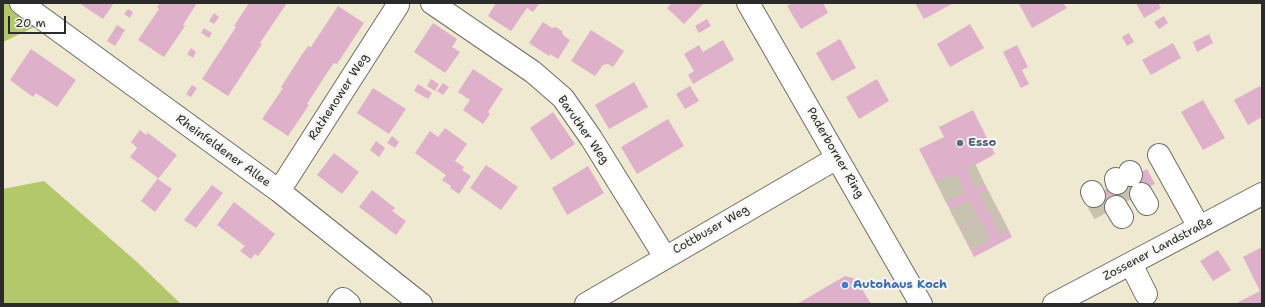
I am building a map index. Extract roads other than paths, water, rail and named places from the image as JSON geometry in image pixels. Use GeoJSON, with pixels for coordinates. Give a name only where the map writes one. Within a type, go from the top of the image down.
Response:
{"type":"FeatureCollection","features":[{"type":"Feature","properties":{"kind":"street","name":"Rheinfeldener Allee"},"geometry":{"type":"LineString","coordinates":[[21,3],[279,192],[421,304]]}},
{"type":"Feature","properties":{"kind":"street","name":"Rathenower Weg"},"geometry":{"type":"LineString","coordinates":[[279,192],[394,12],[398,3]]}},
{"type":"Feature","properties":{"kind":"street","name":"Baruther Weg"},"geometry":{"type":"LineString","coordinates":[[432,3],[533,72],[563,98],[591,138],[665,257]]}},
{"type":"Feature","properties":{"kind":"street","name":"Paderborner Ring"},"geometry":{"type":"LineString","coordinates":[[748,3],[921,304]]}},
{"type":"Feature","properties":{"kind":"street"},"geometry":{"type":"LineString","coordinates":[[1160,155],[1199,228]]}},
{"type":"Feature","properties":{"kind":"street","name":"Cottbuser Weg"},"geometry":{"type":"LineString","coordinates":[[586,304],[837,158]]}},
{"type":"Feature","properties":{"kind":"street","name":"Zossener Landstraße"},"geometry":{"type":"LineString","coordinates":[[1054,304],[1262,194]]}},
{"type":"Feature","properties":{"kind":"street"},"geometry":{"type":"LineString","coordinates":[[1131,264],[1146,294]]}},
{"type":"Feature","properties":{"kind":"street"},"geometry":{"type":"LineString","coordinates":[[339,304],[343,299],[349,304]]}},
{"type":"Feature","properties":{"kind":"tunnel"},"geometry":{"type":"LineString","coordinates":[[941,192],[980,174]]}},
{"type":"Feature","properties":{"kind":"tunnel"},"geometry":{"type":"LineString","coordinates":[[1117,183],[1127,201]]}},
{"type":"Feature","properties":{"kind":"tunnel"},"geometry":{"type":"LineString","coordinates":[[1094,196],[1104,214]]}},
{"type":"Feature","properties":{"kind":"tunnel"},"geometry":{"type":"LineString","coordinates":[[955,220],[993,200]]}},
{"type":"Feature","properties":{"kind":"tunnel"},"geometry":{"type":"LineString","coordinates":[[966,240],[1004,221]]}},
{"type":"Feature","properties":{"kind":"place","name":"Esso"},"geometry":{"type":"Point","coordinates":[960,143]}},
{"type":"Feature","properties":{"kind":"place","name":"Autohaus Koch"},"geometry":{"type":"Point","coordinates":[845,285]}}]}
